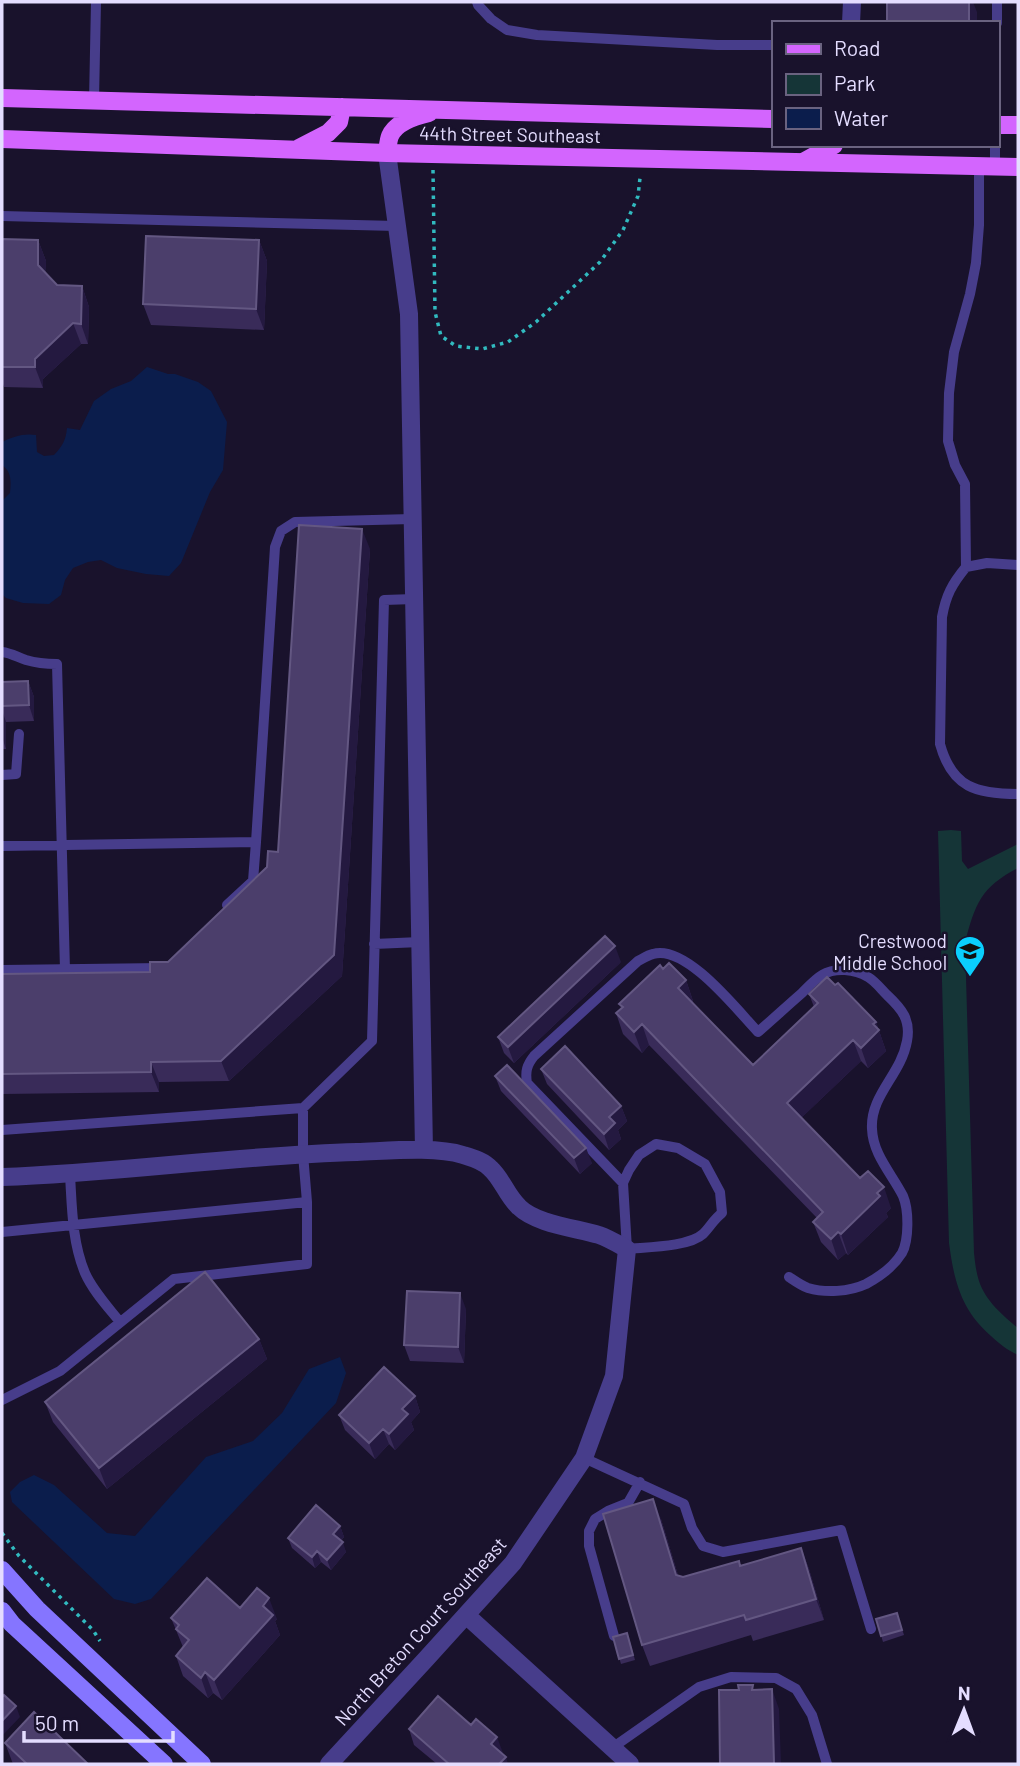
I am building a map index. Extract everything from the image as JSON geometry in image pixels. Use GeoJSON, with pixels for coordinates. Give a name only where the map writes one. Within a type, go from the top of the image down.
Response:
{"type":"FeatureCollection","features":[{"type":"Feature","properties":{"kind":"main road","name":"44th Street Southeast"},"geometry":{"type":"LineString","coordinates":[[2,97],[772,119]]}},
{"type":"Feature","properties":{"kind":"main road"},"geometry":{"type":"LineString","coordinates":[[296,150],[328,132],[339,122],[342,107]]}},
{"type":"Feature","properties":{"kind":"main road"},"geometry":{"type":"LineString","coordinates":[[387,153],[391,133],[401,124],[418,115],[443,109]]}},
{"type":"Feature","properties":{"kind":"main road"},"geometry":{"type":"LineString","coordinates":[[999,125],[1018,125]]}},
{"type":"Feature","properties":{"kind":"main road","name":"44th Street Southeast"},"geometry":{"type":"LineString","coordinates":[[2,139],[387,153],[1018,167]]}},
{"type":"Feature","properties":{"kind":"main road"},"geometry":{"type":"LineString","coordinates":[[805,161],[830,147]]}},
{"type":"Feature","properties":{"kind":"main road"},"geometry":{"type":"LineString","coordinates":[[2,1570],[37,1609],[202,1764]]}},
{"type":"Feature","properties":{"kind":"main road"},"geometry":{"type":"LineString","coordinates":[[2,1611],[12,1624],[164,1764]]}},
{"type":"Feature","properties":{"kind":"street"},"geometry":{"type":"LineString","coordinates":[[851,21],[852,2]]}},
{"type":"Feature","properties":{"kind":"street"},"geometry":{"type":"LineString","coordinates":[[387,153],[409,314],[424,1150]]}},
{"type":"Feature","properties":{"kind":"street"},"geometry":{"type":"LineString","coordinates":[[2,1177],[70,1175],[303,1154],[424,1150],[460,1154],[481,1161],[491,1168],[520,1209],[544,1222],[602,1236],[627,1249]]}},
{"type":"Feature","properties":{"kind":"street","name":"North Breton Court Southeast"},"geometry":{"type":"LineString","coordinates":[[329,1764],[513,1563],[584,1458],[614,1376],[627,1249]]}},
{"type":"Feature","properties":{"kind":"street"},"geometry":{"type":"LineString","coordinates":[[466,1615],[629,1764]]}},
{"type":"Feature","properties":{"kind":"lane"},"geometry":{"type":"LineString","coordinates":[[94,100],[96,2]]}},
{"type":"Feature","properties":{"kind":"lane"},"geometry":{"type":"LineString","coordinates":[[477,2],[491,19],[507,30],[537,36],[717,45],[772,45]]}},
{"type":"Feature","properties":{"kind":"lane"},"geometry":{"type":"LineString","coordinates":[[997,2],[997,21]]}},
{"type":"Feature","properties":{"kind":"lane"},"geometry":{"type":"LineString","coordinates":[[966,567],[965,484],[955,465],[948,441],[949,393],[954,352],[976,263],[987,165],[994,147]]}},
{"type":"Feature","properties":{"kind":"lane"},"geometry":{"type":"LineString","coordinates":[[2,216],[396,226]]}},
{"type":"Feature","properties":{"kind":"lane"},"geometry":{"type":"LineString","coordinates":[[219,914],[253,881],[275,547],[281,531],[295,522],[412,519]]}},
{"type":"Feature","properties":{"kind":"lane"},"geometry":{"type":"LineString","coordinates":[[1018,565],[987,563],[966,567],[954,581],[946,597],[942,617],[940,744],[945,761],[966,785],[981,791],[1018,794]]}},
{"type":"Feature","properties":{"kind":"lane"},"geometry":{"type":"LineString","coordinates":[[2,1129],[303,1108],[372,1041],[384,600],[414,599]]}},
{"type":"Feature","properties":{"kind":"lane"},"geometry":{"type":"LineString","coordinates":[[2,652],[39,663],[57,664],[65,970]]}},
{"type":"Feature","properties":{"kind":"lane"},"geometry":{"type":"LineString","coordinates":[[2,775],[16,774],[19,734]]}},
{"type":"Feature","properties":{"kind":"lane"},"geometry":{"type":"LineString","coordinates":[[2,846],[256,842]]}},
{"type":"Feature","properties":{"kind":"lane"},"geometry":{"type":"LineString","coordinates":[[374,944],[420,942]]}},
{"type":"Feature","properties":{"kind":"lane"},"geometry":{"type":"LineString","coordinates":[[623,1183],[527,1083],[525,1074],[527,1065],[534,1056],[638,961],[654,953],[682,958],[699,970],[758,1032],[822,974],[839,970],[852,971],[869,978],[902,1009],[907,1025],[908,1038],[903,1057],[877,1099],[872,1129],[879,1157],[904,1198],[908,1214],[903,1251],[878,1277],[864,1285],[844,1290],[823,1291],[806,1287],[789,1278]]}},
{"type":"Feature","properties":{"kind":"lane"},"geometry":{"type":"LineString","coordinates":[[2,970],[162,968],[172,959]]}},
{"type":"Feature","properties":{"kind":"lane"},"geometry":{"type":"LineString","coordinates":[[2,1400],[60,1371],[174,1279],[307,1264],[303,1108]]}},
{"type":"Feature","properties":{"kind":"lane"},"geometry":{"type":"LineString","coordinates":[[656,1144],[678,1148],[705,1164],[720,1192],[722,1213],[702,1235],[667,1246],[627,1249],[623,1183],[639,1156],[656,1144]]}},
{"type":"Feature","properties":{"kind":"lane"},"geometry":{"type":"LineString","coordinates":[[70,1175],[79,1254],[86,1274],[120,1322]]}},
{"type":"Feature","properties":{"kind":"lane"},"geometry":{"type":"LineString","coordinates":[[2,1232],[307,1202]]}},
{"type":"Feature","properties":{"kind":"lane"},"geometry":{"type":"LineString","coordinates":[[584,1458],[684,1504],[692,1528],[703,1546],[723,1552],[841,1530],[871,1629]]}},
{"type":"Feature","properties":{"kind":"lane"},"geometry":{"type":"LineString","coordinates":[[614,1636],[589,1546],[589,1531],[595,1519],[628,1503],[640,1482]]}},
{"type":"Feature","properties":{"kind":"lane"},"geometry":{"type":"LineString","coordinates":[[612,1748],[699,1687],[731,1677],[776,1678],[796,1689],[812,1715],[827,1764]]}},
{"type":"Feature","properties":{"kind":"path"},"geometry":{"type":"LineString","coordinates":[[431,154],[435,312],[441,336],[456,346],[482,349],[508,342],[536,323],[600,262],[623,230],[638,196],[640,158]]}},
{"type":"Feature","properties":{"kind":"green space"},"geometry":{"type":"Polygon","coordinates":[[[938,831],[961,831],[962,861],[968,869],[1018,844],[1018,868],[996,882],[981,898],[972,917],[965,943],[975,1263],[986,1295],[1018,1328],[1018,1355],[991,1336],[972,1316],[953,1270],[949,1243],[938,831]]]}},
{"type":"Feature","properties":{"kind":"water"},"geometry":{"type":"Polygon","coordinates":[[[147,367],[198,382],[211,391],[227,422],[223,470],[210,492],[181,563],[169,576],[117,568],[101,560],[88,562],[73,568],[65,580],[61,595],[49,604],[23,603],[6,598],[2,594],[2,501],[10,493],[11,481],[8,471],[2,465],[2,442],[18,436],[36,435],[37,452],[44,456],[54,455],[63,443],[67,428],[80,430],[94,401],[111,389],[131,381],[147,367]]]}},
{"type":"Feature","properties":{"kind":"water"},"geometry":{"type":"Polygon","coordinates":[[[340,1357],[346,1373],[336,1403],[151,1599],[135,1604],[114,1599],[12,1502],[10,1492],[20,1482],[34,1475],[54,1485],[107,1533],[135,1536],[206,1457],[253,1441],[282,1413],[309,1369],[340,1357]]]}},
{"type":"Feature","properties":{"kind":"building"},"geometry":{"type":"Polygon","coordinates":[[[887,2],[969,2],[969,21],[887,21],[887,2]]]}},
{"type":"Feature","properties":{"kind":"building"},"geometry":{"type":"Polygon","coordinates":[[[146,236],[259,240],[256,309],[143,304],[146,236]]]}},
{"type":"Feature","properties":{"kind":"building"},"geometry":{"type":"Polygon","coordinates":[[[2,239],[38,240],[38,265],[57,285],[82,286],[81,324],[73,323],[35,359],[35,367],[2,367],[2,239]]]}},
{"type":"Feature","properties":{"kind":"building"},"geometry":{"type":"Polygon","coordinates":[[[299,525],[362,529],[334,955],[221,1061],[151,1062],[151,1072],[2,1074],[2,974],[150,972],[150,962],[168,962],[267,867],[268,851],[278,852],[299,525]]]}},
{"type":"Feature","properties":{"kind":"building"},"geometry":{"type":"Polygon","coordinates":[[[28,681],[29,705],[2,706],[2,682],[28,681]]]}},
{"type":"Feature","properties":{"kind":"building"},"geometry":{"type":"Polygon","coordinates":[[[605,936],[615,946],[508,1047],[498,1037],[605,936]]]}},
{"type":"Feature","properties":{"kind":"building"},"geometry":{"type":"Polygon","coordinates":[[[669,963],[686,980],[678,988],[753,1065],[818,1003],[809,994],[827,977],[835,985],[838,983],[876,1022],[873,1024],[879,1030],[861,1048],[853,1040],[787,1103],[860,1178],[868,1171],[884,1187],[877,1193],[880,1196],[841,1234],[838,1232],[831,1239],[813,1222],[823,1212],[642,1024],[634,1032],[616,1013],[623,1007],[619,1004],[660,965],[663,969],[669,963]]]}},
{"type":"Feature","properties":{"kind":"building"},"geometry":{"type":"Polygon","coordinates":[[[565,1046],[621,1106],[609,1117],[615,1123],[604,1134],[541,1069],[565,1046]]]}},
{"type":"Feature","properties":{"kind":"building"},"geometry":{"type":"Polygon","coordinates":[[[507,1065],[586,1148],[574,1158],[495,1076],[507,1065]]]}},
{"type":"Feature","properties":{"kind":"building"},"geometry":{"type":"Polygon","coordinates":[[[205,1272],[259,1339],[99,1468],[45,1402],[205,1272]]]}},
{"type":"Feature","properties":{"kind":"building"},"geometry":{"type":"Polygon","coordinates":[[[407,1291],[460,1293],[458,1347],[404,1345],[407,1291]]]}},
{"type":"Feature","properties":{"kind":"building"},"geometry":{"type":"Polygon","coordinates":[[[384,1367],[415,1396],[402,1409],[408,1414],[389,1434],[383,1429],[369,1443],[339,1415],[384,1367]]]}},
{"type":"Feature","properties":{"kind":"building"},"geometry":{"type":"Polygon","coordinates":[[[653,1499],[676,1575],[683,1577],[739,1561],[740,1566],[801,1548],[816,1599],[746,1620],[744,1615],[642,1645],[603,1514],[653,1499]]]}},
{"type":"Feature","properties":{"kind":"building"},"geometry":{"type":"Polygon","coordinates":[[[316,1505],[340,1526],[333,1534],[343,1542],[327,1560],[317,1551],[312,1557],[288,1538],[316,1505]]]}},
{"type":"Feature","properties":{"kind":"building"},"geometry":{"type":"Polygon","coordinates":[[[207,1578],[240,1608],[257,1588],[269,1598],[263,1606],[273,1615],[214,1680],[205,1672],[201,1678],[176,1656],[189,1640],[176,1629],[179,1625],[171,1618],[207,1578]]]}},
{"type":"Feature","properties":{"kind":"building"},"geometry":{"type":"Polygon","coordinates":[[[897,1613],[902,1630],[881,1636],[876,1619],[897,1613]]]}},
{"type":"Feature","properties":{"kind":"building"},"geometry":{"type":"Polygon","coordinates":[[[627,1633],[633,1655],[619,1659],[613,1637],[627,1633]]]}},
{"type":"Feature","properties":{"kind":"building"},"geometry":{"type":"Polygon","coordinates":[[[738,1685],[753,1685],[752,1690],[772,1689],[774,1764],[720,1764],[719,1690],[739,1690],[738,1685]]]}},
{"type":"Feature","properties":{"kind":"building"},"geometry":{"type":"Polygon","coordinates":[[[4,1695],[16,1706],[2,1721],[2,1697],[4,1695]]]}},
{"type":"Feature","properties":{"kind":"building"},"geometry":{"type":"Polygon","coordinates":[[[438,1696],[471,1725],[476,1719],[497,1737],[491,1744],[506,1757],[499,1764],[449,1764],[409,1729],[438,1696]]]}},
{"type":"Feature","properties":{"kind":"building"},"geometry":{"type":"Polygon","coordinates":[[[34,1712],[88,1764],[27,1764],[5,1743],[34,1712]]]}},
{"type":"Feature","properties":{"kind":"place","name":"Crestwood Middle School"},"geometry":{"type":"Point","coordinates":[970,978]}}]}
